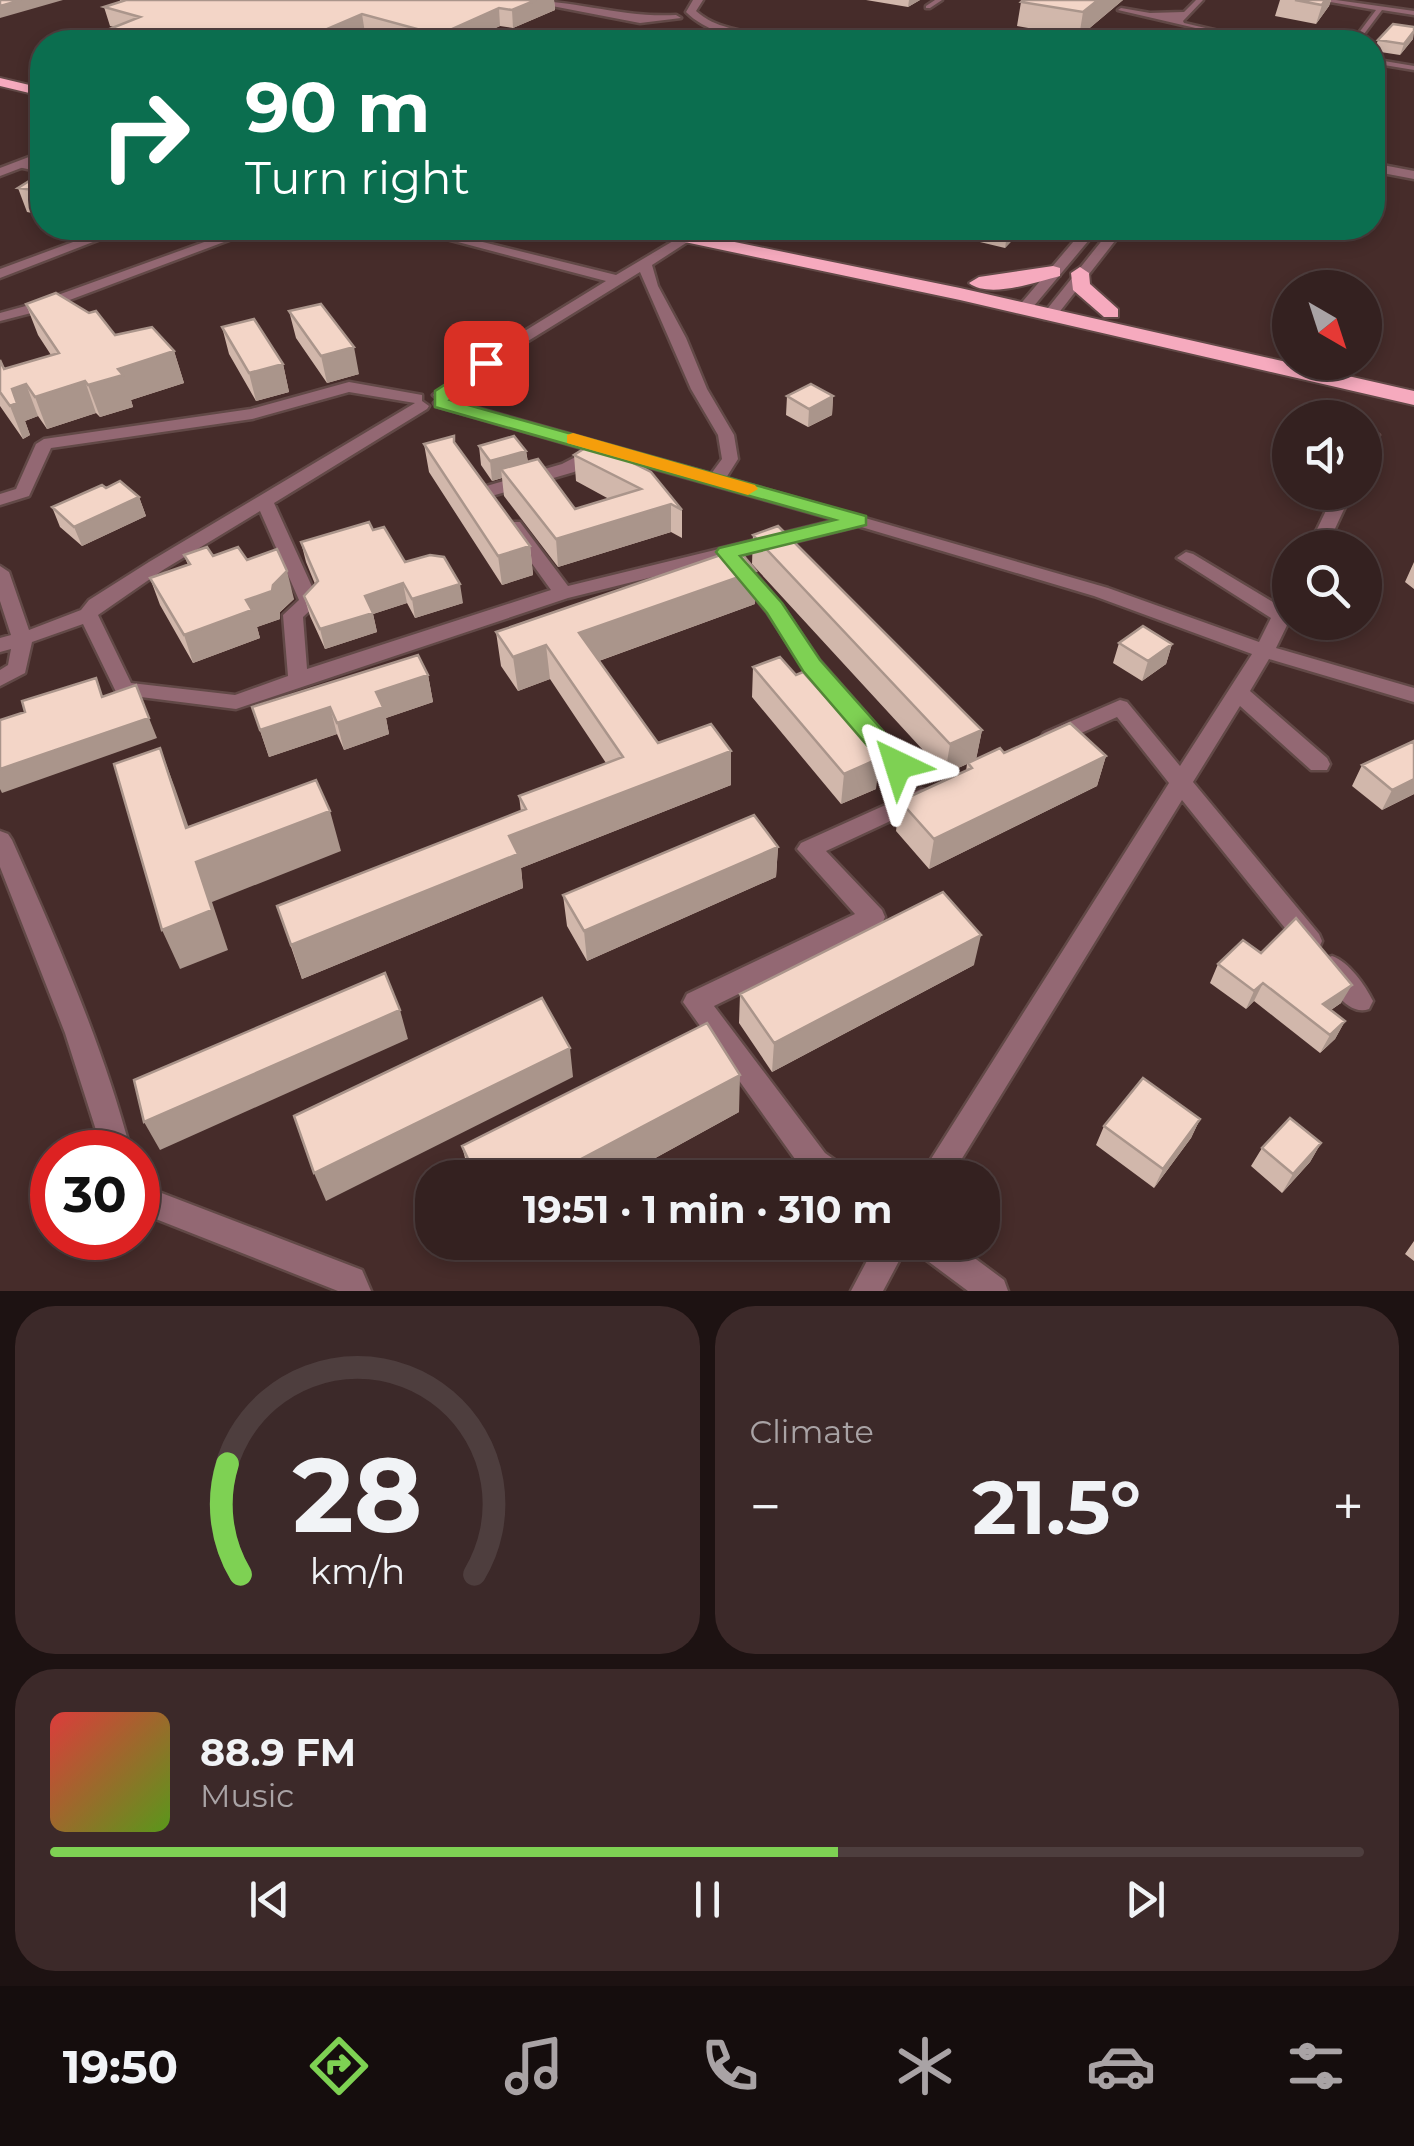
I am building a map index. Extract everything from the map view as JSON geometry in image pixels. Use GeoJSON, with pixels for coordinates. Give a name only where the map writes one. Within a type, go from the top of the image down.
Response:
{"type":"FeatureCollection","features":[{"type":"Feature","properties":{"kind":"highway"},"geometry":{"type":"LineString","coordinates":[[0,70],[30,76]]}},
{"type":"Feature","properties":{"kind":"highway"},"geometry":{"type":"LineString","coordinates":[[0,82],[30,89]]}},
{"type":"Feature","properties":{"kind":"highway"},"geometry":{"type":"LineString","coordinates":[[740,240],[1053,309],[1414,398]]}},
{"type":"Feature","properties":{"kind":"highway"},"geometry":{"type":"LineString","coordinates":[[746,240],[978,283],[1027,303]]}},
{"type":"Feature","properties":{"kind":"highway"},"geometry":{"type":"LineString","coordinates":[[978,283],[1053,272]]}},
{"type":"Feature","properties":{"kind":"highway"},"geometry":{"type":"LineString","coordinates":[[1080,273],[1080,286],[1111,313]]}},
{"type":"Feature","properties":{"kind":"highway"},"geometry":{"type":"LineString","coordinates":[[1053,309],[1111,313],[1272,350]]}},
{"type":"Feature","properties":{"kind":"highway"},"geometry":{"type":"LineString","coordinates":[[1382,375],[1414,382]]}},
{"type":"Feature","properties":{"kind":"street"},"geometry":{"type":"LineString","coordinates":[[526,0],[640,20],[676,18],[697,30]]}},
{"type":"Feature","properties":{"kind":"street"},"geometry":{"type":"LineString","coordinates":[[698,0],[691,12],[706,24],[729,30]]}},
{"type":"Feature","properties":{"kind":"street"},"geometry":{"type":"LineString","coordinates":[[676,5],[676,18]]}},
{"type":"Feature","properties":{"kind":"street"},"geometry":{"type":"LineString","coordinates":[[0,161],[21,165]]}},
{"type":"Feature","properties":{"kind":"street"},"geometry":{"type":"LineString","coordinates":[[0,172],[30,161]]}},
{"type":"Feature","properties":{"kind":"street"},"geometry":{"type":"LineString","coordinates":[[1385,162],[1414,167]]}},
{"type":"Feature","properties":{"kind":"street"},"geometry":{"type":"LineString","coordinates":[[1385,170],[1414,175]]}},
{"type":"Feature","properties":{"kind":"street"},"geometry":{"type":"LineString","coordinates":[[0,274],[90,240]]}},
{"type":"Feature","properties":{"kind":"street"},"geometry":{"type":"LineString","coordinates":[[0,317],[38,307],[221,240]]}},
{"type":"Feature","properties":{"kind":"street"},"geometry":{"type":"LineString","coordinates":[[461,240],[618,280]]}},
{"type":"Feature","properties":{"kind":"street"},"geometry":{"type":"LineString","coordinates":[[429,399],[600,274],[683,240]]}},
{"type":"Feature","properties":{"kind":"street"},"geometry":{"type":"LineString","coordinates":[[0,645],[88,614],[96,604],[510,346],[688,240]]}},
{"type":"Feature","properties":{"kind":"street"},"geometry":{"type":"LineString","coordinates":[[1027,303],[1081,240]]}},
{"type":"Feature","properties":{"kind":"street"},"geometry":{"type":"LineString","coordinates":[[1053,309],[1108,240]]}},
{"type":"Feature","properties":{"kind":"street"},"geometry":{"type":"LineString","coordinates":[[645,264],[651,286],[679,338],[698,389],[726,435],[730,459],[716,479]]}},
{"type":"Feature","properties":{"kind":"street"},"geometry":{"type":"LineString","coordinates":[[0,500],[23,492],[44,444],[252,414],[349,387],[429,399],[859,520],[1100,592],[1264,650],[1414,696]]}},
{"type":"Feature","properties":{"kind":"street"},"geometry":{"type":"LineString","coordinates":[[563,594],[485,485],[568,468],[606,447]]}},
{"type":"Feature","properties":{"kind":"street"},"geometry":{"type":"LineString","coordinates":[[264,501],[309,602],[292,615],[298,679]]}},
{"type":"Feature","properties":{"kind":"street"},"geometry":{"type":"LineString","coordinates":[[88,614],[124,689],[236,702],[563,594],[859,520]]}},
{"type":"Feature","properties":{"kind":"street"},"geometry":{"type":"LineString","coordinates":[[726,552],[774,608],[812,666],[898,765]]}},
{"type":"Feature","properties":{"kind":"street"},"geometry":{"type":"LineString","coordinates":[[1186,558],[1272,601]]}},
{"type":"Feature","properties":{"kind":"street"},"geometry":{"type":"LineString","coordinates":[[0,572],[22,639],[18,668],[0,678]]}},
{"type":"Feature","properties":{"kind":"street"},"geometry":{"type":"LineString","coordinates":[[944,1160],[1272,635]]}},
{"type":"Feature","properties":{"kind":"street"},"geometry":{"type":"LineString","coordinates":[[1238,692],[1319,764]]}},
{"type":"Feature","properties":{"kind":"street"},"geometry":{"type":"LineString","coordinates":[[1033,746],[1120,707],[1360,1001]]}},
{"type":"Feature","properties":{"kind":"street"},"geometry":{"type":"LineString","coordinates":[[813,1160],[696,1002],[873,917],[809,849],[947,786]]}},
{"type":"Feature","properties":{"kind":"street"},"geometry":{"type":"LineString","coordinates":[[0,840],[44,937],[111,1130]]}},
{"type":"Feature","properties":{"kind":"street"},"geometry":{"type":"LineString","coordinates":[[160,1208],[204,1228],[281,1250],[351,1282],[356,1291]]}},
{"type":"Feature","properties":{"kind":"street"},"geometry":{"type":"LineString","coordinates":[[866,1291],[884,1260]]}},
{"type":"Feature","properties":{"kind":"street"},"geometry":{"type":"LineString","coordinates":[[952,1260],[993,1291]]}},
{"type":"Feature","properties":{"kind":"lane"},"geometry":{"type":"LineString","coordinates":[[928,8],[940,0]]}},
{"type":"Feature","properties":{"kind":"lane"},"geometry":{"type":"LineString","coordinates":[[1182,24],[1179,21],[1200,0]]}},
{"type":"Feature","properties":{"kind":"lane"},"geometry":{"type":"LineString","coordinates":[[1322,0],[1414,13]]}},
{"type":"Feature","properties":{"kind":"lane"},"geometry":{"type":"LineString","coordinates":[[1365,30],[1382,8]]}},
{"type":"Feature","properties":{"kind":"lane"},"geometry":{"type":"LineString","coordinates":[[1120,10],[1186,14]]}},
{"type":"Feature","properties":{"kind":"lane"},"geometry":{"type":"LineString","coordinates":[[1150,14],[1205,30]]}},
{"type":"Feature","properties":{"kind":"lane"},"geometry":{"type":"LineString","coordinates":[[1385,62],[1414,68]]}},
{"type":"Feature","properties":{"kind":"lane"},"geometry":{"type":"LineString","coordinates":[[21,165],[30,167]]}},
{"type":"Feature","properties":{"kind":"building"},"geometry":{"type":"Polygon","coordinates":[[[0,0],[21,0],[0,6],[0,0]]]}},
{"type":"Feature","properties":{"kind":"building"},"geometry":{"type":"Polygon","coordinates":[[[126,0],[536,0],[512,10],[499,8],[450,30],[421,30],[362,14],[325,30],[120,30],[112,28],[140,17],[104,7],[126,0]]]}},
{"type":"Feature","properties":{"kind":"building"},"geometry":{"type":"Polygon","coordinates":[[[1023,0],[1098,0],[1083,12],[1023,0]]]}},
{"type":"Feature","properties":{"kind":"building"},"geometry":{"type":"Polygon","coordinates":[[[1295,0],[1325,0],[1322,5],[1295,0]]]}},
{"type":"Feature","properties":{"kind":"building"},"geometry":{"type":"Polygon","coordinates":[[[1393,24],[1414,27],[1404,44],[1385,41],[1385,33],[1393,24]]]}},
{"type":"Feature","properties":{"kind":"building"},"geometry":{"type":"Polygon","coordinates":[[[56,293],[89,313],[96,311],[115,335],[152,327],[174,351],[118,369],[123,375],[88,385],[85,381],[35,397],[26,384],[12,389],[17,403],[10,406],[0,392],[0,360],[4,369],[59,353],[26,304],[56,293]]]}},
{"type":"Feature","properties":{"kind":"building"},"geometry":{"type":"Polygon","coordinates":[[[321,304],[354,347],[321,356],[289,311],[321,304]]]}},
{"type":"Feature","properties":{"kind":"building"},"geometry":{"type":"Polygon","coordinates":[[[254,319],[283,364],[249,373],[222,327],[254,319]]]}},
{"type":"Feature","properties":{"kind":"building"},"geometry":{"type":"Polygon","coordinates":[[[811,384],[833,396],[809,409],[787,396],[811,384]]]}},
{"type":"Feature","properties":{"kind":"building"},"geometry":{"type":"Polygon","coordinates":[[[454,436],[454,442],[530,546],[498,556],[424,444],[454,436]]]}},
{"type":"Feature","properties":{"kind":"building"},"geometry":{"type":"Polygon","coordinates":[[[514,436],[526,451],[490,461],[479,446],[514,436]]]}},
{"type":"Feature","properties":{"kind":"building"},"geometry":{"type":"Polygon","coordinates":[[[593,443],[651,472],[682,510],[671,504],[556,539],[501,469],[538,459],[575,509],[641,489],[574,455],[593,443]]]}},
{"type":"Feature","properties":{"kind":"building"},"geometry":{"type":"Polygon","coordinates":[[[120,481],[139,497],[74,527],[52,507],[102,485],[106,488],[120,481]]]}},
{"type":"Feature","properties":{"kind":"building"},"geometry":{"type":"Polygon","coordinates":[[[369,522],[373,530],[384,527],[405,562],[430,555],[444,557],[460,584],[412,599],[403,583],[365,596],[373,613],[320,629],[304,596],[318,581],[301,542],[369,522]]]}},
{"type":"Feature","properties":{"kind":"building"},"geometry":{"type":"Polygon","coordinates":[[[778,526],[982,730],[950,744],[753,535],[778,526]]]}},
{"type":"Feature","properties":{"kind":"building"},"geometry":{"type":"Polygon","coordinates":[[[207,547],[213,556],[238,547],[247,560],[277,549],[287,571],[272,591],[246,600],[252,610],[184,635],[150,578],[190,564],[184,555],[207,547]]]}},
{"type":"Feature","properties":{"kind":"building"},"geometry":{"type":"Polygon","coordinates":[[[738,549],[756,571],[579,633],[658,743],[711,724],[731,751],[509,836],[518,854],[291,945],[277,906],[526,809],[519,796],[623,757],[546,645],[513,657],[496,632],[738,549]]]}},
{"type":"Feature","properties":{"kind":"building"},"geometry":{"type":"Polygon","coordinates":[[[1143,626],[1172,644],[1148,661],[1119,643],[1143,626]]]}},
{"type":"Feature","properties":{"kind":"building"},"geometry":{"type":"Polygon","coordinates":[[[418,655],[428,675],[376,692],[383,707],[337,723],[330,707],[260,730],[252,707],[418,655]]]}},
{"type":"Feature","properties":{"kind":"building"},"geometry":{"type":"Polygon","coordinates":[[[780,657],[796,675],[803,672],[880,758],[844,774],[753,667],[780,657]]]}},
{"type":"Feature","properties":{"kind":"building"},"geometry":{"type":"Polygon","coordinates":[[[96,678],[102,697],[136,685],[149,718],[0,769],[0,720],[25,712],[22,701],[96,678]]]}},
{"type":"Feature","properties":{"kind":"building"},"geometry":{"type":"Polygon","coordinates":[[[1070,723],[1106,756],[934,839],[900,801],[972,768],[968,763],[1000,748],[1004,753],[1070,723]]]}},
{"type":"Feature","properties":{"kind":"building"},"geometry":{"type":"Polygon","coordinates":[[[1414,741],[1414,779],[1392,790],[1362,765],[1414,741]]]}},
{"type":"Feature","properties":{"kind":"building"},"geometry":{"type":"Polygon","coordinates":[[[160,748],[186,828],[316,780],[330,811],[196,862],[212,910],[162,930],[114,764],[160,748]]]}},
{"type":"Feature","properties":{"kind":"building"},"geometry":{"type":"Polygon","coordinates":[[[754,815],[778,847],[584,931],[563,895],[754,815]]]}},
{"type":"Feature","properties":{"kind":"building"},"geometry":{"type":"Polygon","coordinates":[[[943,892],[981,935],[774,1043],[740,994],[943,892]]]}},
{"type":"Feature","properties":{"kind":"building"},"geometry":{"type":"Polygon","coordinates":[[[1296,918],[1352,985],[1323,1004],[1345,1021],[1330,1035],[1263,983],[1254,991],[1218,964],[1243,940],[1261,953],[1296,918]]]}},
{"type":"Feature","properties":{"kind":"building"},"geometry":{"type":"Polygon","coordinates":[[[385,973],[400,1010],[144,1122],[134,1080],[385,973]]]}},
{"type":"Feature","properties":{"kind":"building"},"geometry":{"type":"Polygon","coordinates":[[[542,998],[570,1048],[314,1173],[294,1116],[542,998]]]}},
{"type":"Feature","properties":{"kind":"building"},"geometry":{"type":"Polygon","coordinates":[[[707,1023],[740,1075],[579,1160],[469,1160],[462,1146],[707,1023]]]}},
{"type":"Feature","properties":{"kind":"building"},"geometry":{"type":"Polygon","coordinates":[[[1143,1078],[1200,1119],[1163,1169],[1104,1126],[1143,1078]]]}},
{"type":"Feature","properties":{"kind":"building"},"geometry":{"type":"Polygon","coordinates":[[[1290,1118],[1321,1143],[1293,1174],[1262,1148],[1290,1118]]]}},
{"type":"Feature","properties":{"kind":"slow traffic"},"geometry":{"type":"LineString","coordinates":[[573,439],[748,489]]}},
{"type":"Feature","properties":{"kind":"route"},"geometry":{"type":"LineString","coordinates":[[486,363],[441,395],[442,403],[859,520],[726,552],[774,608],[812,666],[898,765]]}}]}
